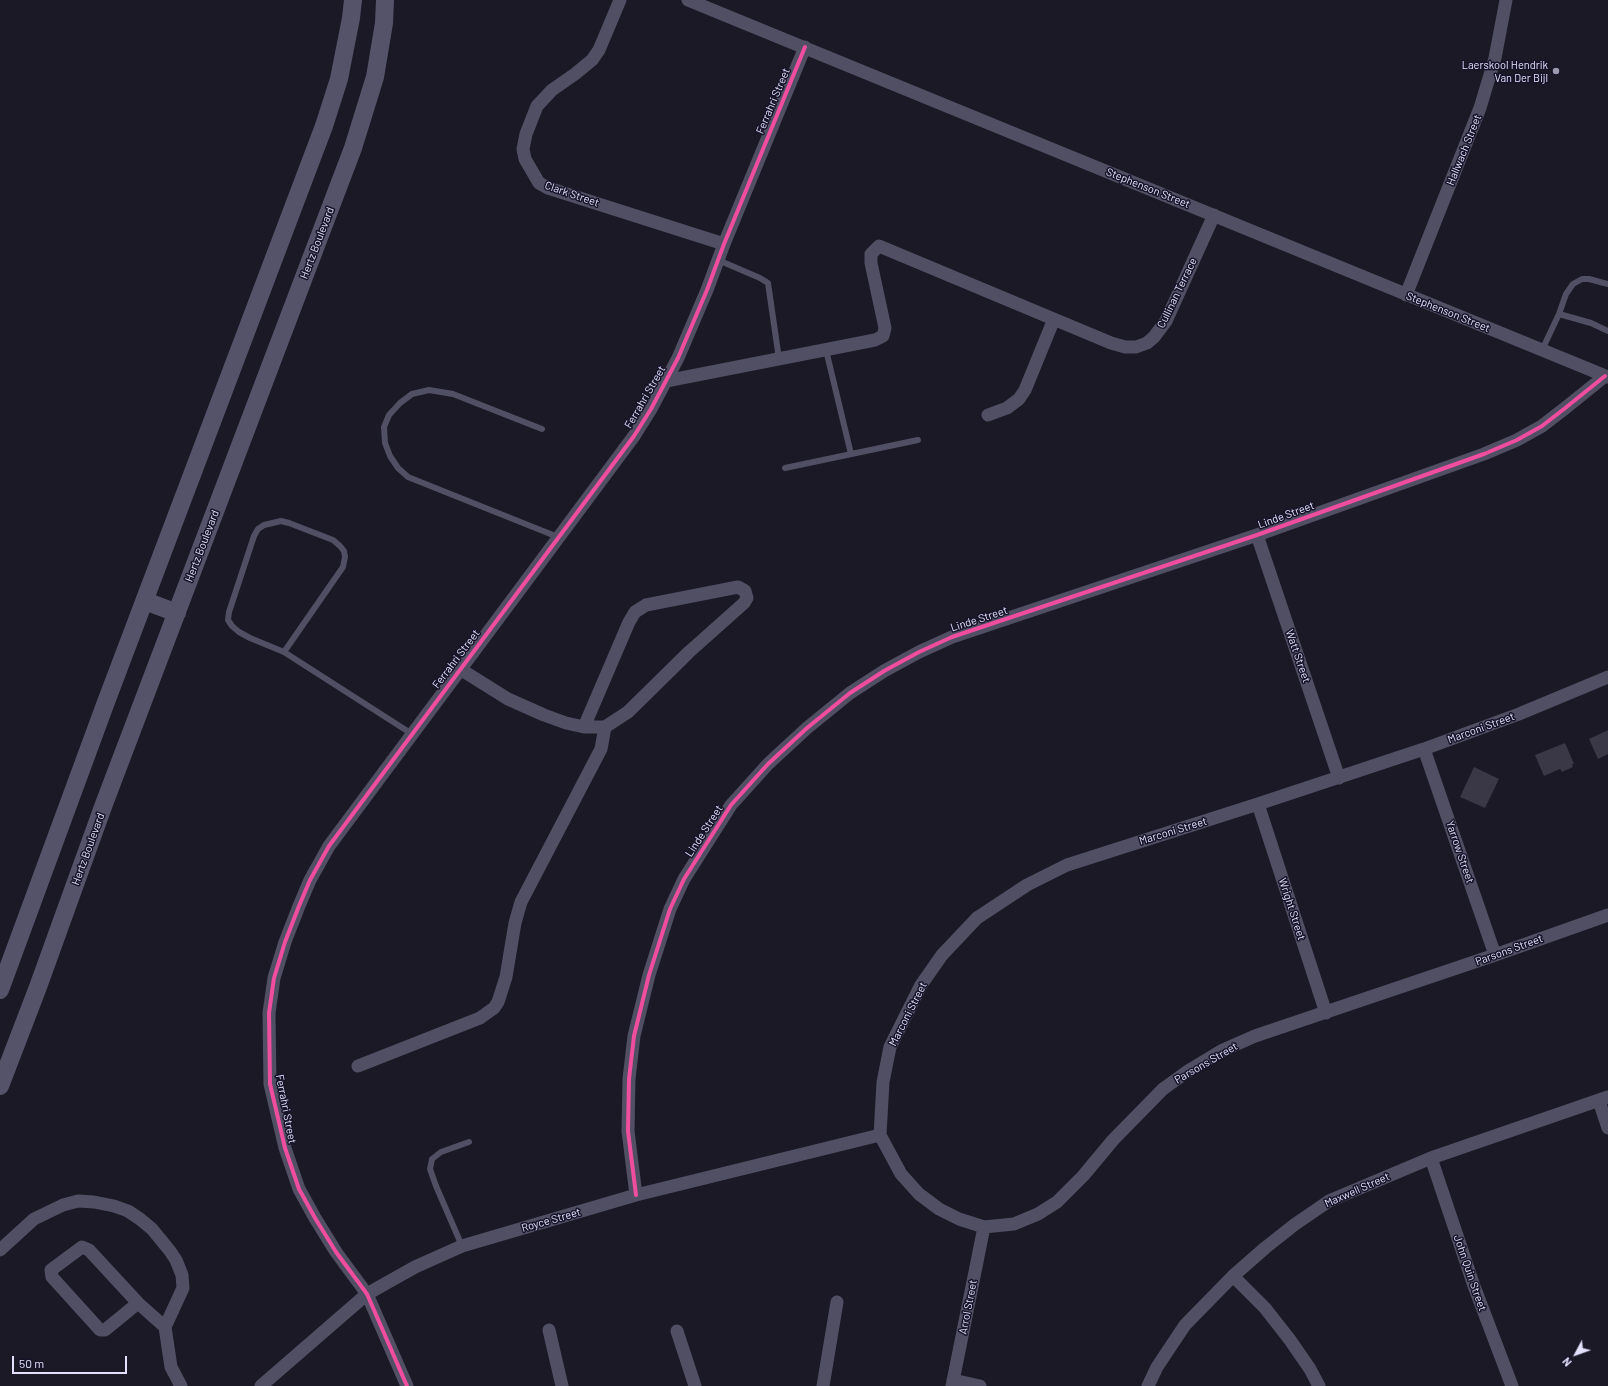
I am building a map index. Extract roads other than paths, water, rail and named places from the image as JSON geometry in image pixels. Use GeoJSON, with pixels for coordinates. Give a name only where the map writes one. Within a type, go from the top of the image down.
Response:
{"type":"FeatureCollection","features":[{"type":"Feature","properties":{"kind":"street"},"geometry":{"type":"LineString","coordinates":[[0,990],[324,126],[339,79],[353,0]]}},
{"type":"Feature","properties":{"kind":"street","name":"Hertz Boulevard"},"geometry":{"type":"LineString","coordinates":[[0,1086],[38,987],[104,804],[353,148],[375,77],[384,23],[386,0]]}},
{"type":"Feature","properties":{"kind":"street","name":"Clark Street"},"geometry":{"type":"LineString","coordinates":[[620,0],[600,50],[592,60],[576,74],[552,90],[537,106],[526,134],[523,149],[525,159],[539,183],[548,188],[724,244]]}},
{"type":"Feature","properties":{"kind":"street","name":"Stephenson Street"},"geometry":{"type":"LineString","coordinates":[[688,0],[1606,376]]}},
{"type":"Feature","properties":{"kind":"street","name":"Hallwach Street"},"geometry":{"type":"LineString","coordinates":[[1406,295],[1480,108],[1495,58],[1506,0]]}},
{"type":"Feature","properties":{"kind":"street","name":"Ferrahri Street"},"geometry":{"type":"LineString","coordinates":[[407,1386],[367,1294],[336,1252],[315,1218],[299,1188],[285,1148],[270,1084],[269,1013],[274,978],[285,942],[310,880],[329,846],[634,436],[651,409],[678,358],[805,48]]}},
{"type":"Feature","properties":{"kind":"street","name":"Cullinan Terrace"},"geometry":{"type":"LineString","coordinates":[[826,350],[875,340],[883,336],[885,328],[871,254],[879,246],[1125,347],[1136,347],[1147,343],[1154,337],[1166,321],[1214,215]]}},
{"type":"Feature","properties":{"kind":"street"},"geometry":{"type":"LineString","coordinates":[[988,415],[1007,408],[1019,399],[1054,319]]}},
{"type":"Feature","properties":{"kind":"street"},"geometry":{"type":"LineString","coordinates":[[666,381],[826,350]]}},
{"type":"Feature","properties":{"kind":"street","name":"Linde Street"},"geometry":{"type":"LineString","coordinates":[[636,1195],[628,1131],[629,1079],[634,1036],[648,975],[670,909],[684,879],[732,806],[768,764],[807,728],[850,693],[884,671],[919,652],[952,637],[1257,535],[1484,454],[1517,440],[1542,426],[1606,376]]}},
{"type":"Feature","properties":{"kind":"street","name":"Watt Street"},"geometry":{"type":"LineString","coordinates":[[1257,535],[1339,778]]}},
{"type":"Feature","properties":{"kind":"street"},"geometry":{"type":"LineString","coordinates":[[460,669],[508,699],[566,723],[584,727],[605,727],[628,712],[689,652],[744,603],[747,598],[745,590],[738,587],[646,605],[635,612],[629,622],[584,727]]}},
{"type":"Feature","properties":{"kind":"street"},"geometry":{"type":"LineString","coordinates":[[145,601],[177,613]]}},
{"type":"Feature","properties":{"kind":"street","name":"Marconi Street"},"geometry":{"type":"LineString","coordinates":[[880,1134],[883,1082],[890,1048],[921,985],[942,955],[977,918],[1027,885],[1067,865],[1339,778],[1424,749],[1519,714],[1608,677]]}},
{"type":"Feature","properties":{"kind":"street"},"geometry":{"type":"LineString","coordinates":[[358,1066],[480,1018],[494,1008],[498,1002],[506,977],[515,923],[522,902],[602,749],[605,727]]}},
{"type":"Feature","properties":{"kind":"street","name":"Yarrow Street"},"geometry":{"type":"LineString","coordinates":[[1424,749],[1496,956]]}},
{"type":"Feature","properties":{"kind":"street","name":"Wright Street"},"geometry":{"type":"LineString","coordinates":[[1258,804],[1326,1013]]}},
{"type":"Feature","properties":{"kind":"street","name":"Parsons Street"},"geometry":{"type":"LineString","coordinates":[[880,1134],[901,1174],[919,1194],[939,1209],[958,1219],[984,1227],[1014,1224],[1038,1214],[1057,1202],[1083,1176],[1113,1140],[1157,1094],[1188,1071],[1221,1051],[1255,1036],[1496,956],[1608,915]]}},
{"type":"Feature","properties":{"kind":"street"},"geometry":{"type":"LineString","coordinates":[[1603,1099],[1608,1128]]}},
{"type":"Feature","properties":{"kind":"street","name":"Maxwell Street"},"geometry":{"type":"LineString","coordinates":[[1148,1386],[1157,1367],[1185,1325],[1233,1276],[1294,1225],[1329,1201],[1431,1158],[1603,1099]]}},
{"type":"Feature","properties":{"kind":"street","name":"Royce Street"},"geometry":{"type":"LineString","coordinates":[[261,1386],[367,1294],[415,1267],[462,1246],[636,1195],[880,1134]]}},
{"type":"Feature","properties":{"kind":"street","name":"John Quin Street"},"geometry":{"type":"LineString","coordinates":[[1431,1158],[1474,1286],[1512,1386]]}},
{"type":"Feature","properties":{"kind":"street"},"geometry":{"type":"LineString","coordinates":[[0,1250],[34,1219],[62,1205],[78,1201],[94,1202],[128,1212],[140,1219],[166,1246],[176,1260],[182,1275],[183,1288],[165,1328],[171,1367],[181,1386]]}},
{"type":"Feature","properties":{"kind":"street","name":"Arrol Street"},"geometry":{"type":"LineString","coordinates":[[953,1383],[984,1227]]}},
{"type":"Feature","properties":{"kind":"street"},"geometry":{"type":"LineString","coordinates":[[138,1303],[105,1330],[100,1330],[52,1277],[51,1270],[82,1247],[89,1250],[138,1303],[165,1328]]}},
{"type":"Feature","properties":{"kind":"street"},"geometry":{"type":"LineString","coordinates":[[1233,1276],[1265,1308],[1290,1340],[1310,1369],[1319,1386]]}},
{"type":"Feature","properties":{"kind":"street"},"geometry":{"type":"LineString","coordinates":[[823,1386],[837,1302]]}},
{"type":"Feature","properties":{"kind":"street"},"geometry":{"type":"LineString","coordinates":[[548,1330],[562,1386]]}},
{"type":"Feature","properties":{"kind":"street"},"geometry":{"type":"LineString","coordinates":[[677,1331],[695,1386]]}},
{"type":"Feature","properties":{"kind":"street"},"geometry":{"type":"LineString","coordinates":[[953,1383],[980,1386]]}},
{"type":"Feature","properties":{"kind":"lane"},"geometry":{"type":"LineString","coordinates":[[718,260],[768,283],[779,359]]}},
{"type":"Feature","properties":{"kind":"lane"},"geometry":{"type":"LineString","coordinates":[[1542,350],[1559,314],[1566,294],[1573,284],[1582,279],[1589,278],[1608,284]]}},
{"type":"Feature","properties":{"kind":"lane"},"geometry":{"type":"LineString","coordinates":[[1559,314],[1591,323],[1608,331]]}},
{"type":"Feature","properties":{"kind":"lane"},"geometry":{"type":"LineString","coordinates":[[826,350],[851,454]]}},
{"type":"Feature","properties":{"kind":"lane"},"geometry":{"type":"LineString","coordinates":[[542,429],[453,394],[429,390],[412,394],[400,403],[389,415],[384,427],[385,443],[390,456],[398,468],[408,477],[558,537]]}},
{"type":"Feature","properties":{"kind":"lane"},"geometry":{"type":"LineString","coordinates":[[785,468],[918,440]]}},
{"type":"Feature","properties":{"kind":"lane"},"geometry":{"type":"LineString","coordinates":[[284,652],[343,567],[345,557],[344,550],[333,540],[281,521],[264,525],[258,529],[254,536],[229,612],[228,620],[239,632],[284,652],[412,734]]}},
{"type":"Feature","properties":{"kind":"lane"},"geometry":{"type":"LineString","coordinates":[[462,1246],[430,1169],[432,1159],[441,1152],[468,1142]]}},
{"type":"Feature","properties":{"kind":"place","name":"Laerskool Hendrik Van Der Bijl"},"geometry":{"type":"Point","coordinates":[1556,71]}}]}
